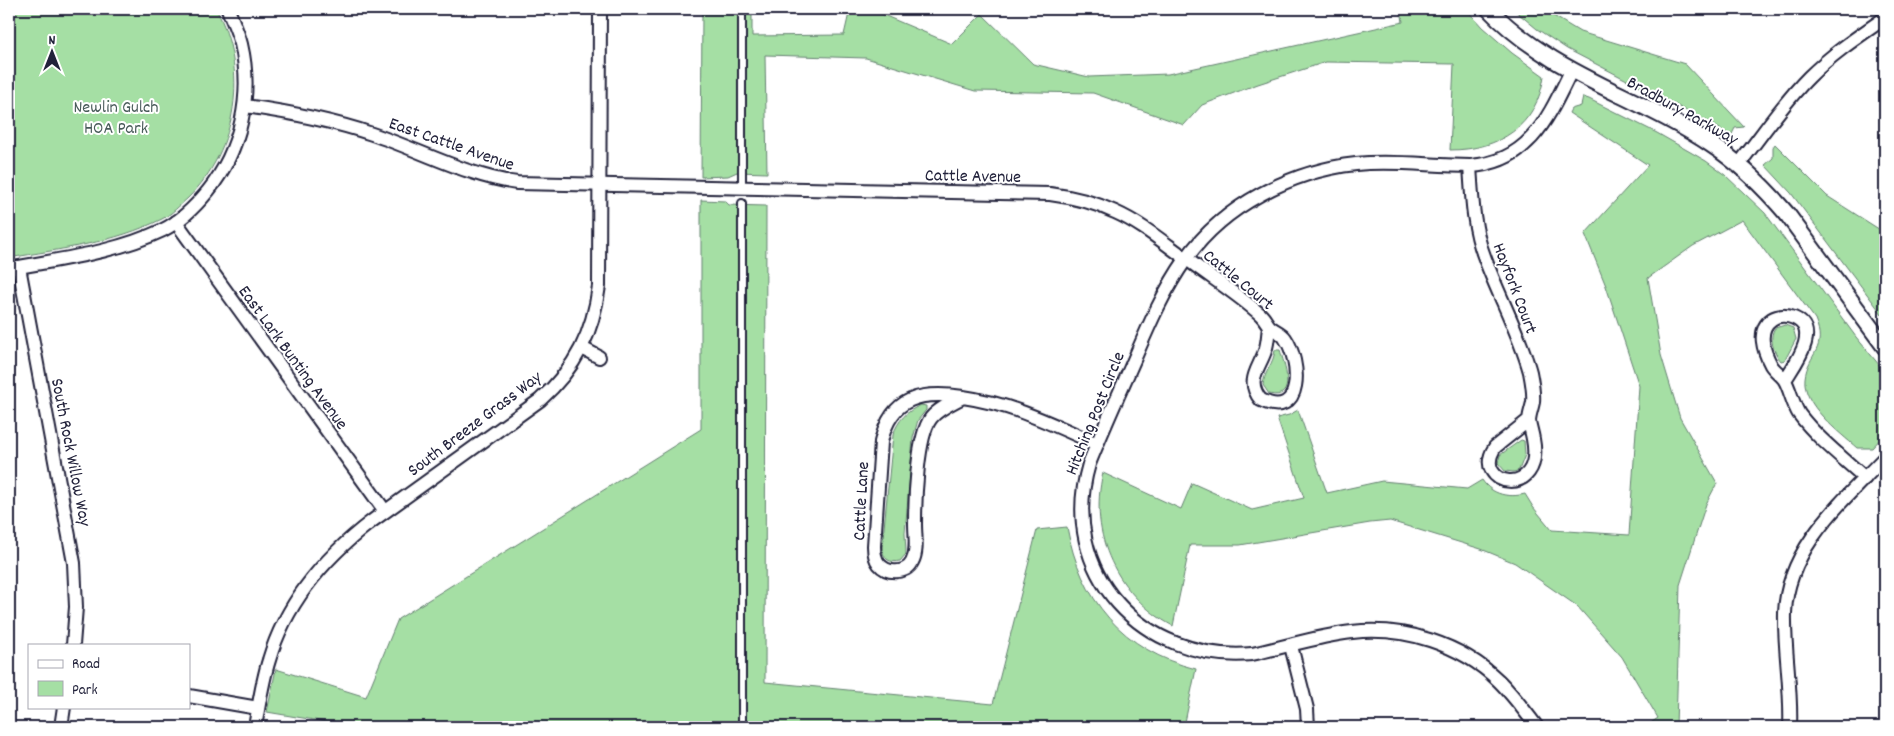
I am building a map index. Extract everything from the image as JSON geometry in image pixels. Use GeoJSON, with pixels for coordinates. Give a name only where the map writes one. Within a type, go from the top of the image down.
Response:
{"type":"FeatureCollection","features":[{"type":"Feature","properties":{"kind":"street"},"geometry":{"type":"LineString","coordinates":[[14,268],[125,245],[144,238],[176,222],[190,212],[203,197],[223,170],[235,144],[244,106],[245,76],[242,54],[228,9]]}},
{"type":"Feature","properties":{"kind":"street","name":"South Breeze Grass Way"},"geometry":{"type":"LineString","coordinates":[[255,727],[269,658],[281,628],[299,596],[314,575],[354,535],[540,400],[562,377],[582,348],[593,317],[599,286],[600,9]]}},
{"type":"Feature","properties":{"kind":"street","name":"Bradbury Parkway"},"geometry":{"type":"LineString","coordinates":[[1489,9],[1521,39],[1571,72],[1696,136],[1739,164],[1775,199],[1787,214],[1885,347]]}},
{"type":"Feature","properties":{"kind":"street"},"geometry":{"type":"LineString","coordinates":[[1739,164],[1810,77],[1831,57],[1885,18]]}},
{"type":"Feature","properties":{"kind":"street","name":"Hitching Post Circle"},"geometry":{"type":"LineString","coordinates":[[1537,727],[1517,700],[1490,673],[1454,650],[1428,640],[1394,632],[1367,631],[1336,634],[1290,646],[1236,656],[1194,650],[1178,645],[1151,632],[1121,607],[1106,589],[1098,574],[1088,547],[1083,524],[1083,486],[1097,444],[1154,315],[1186,259],[1199,243],[1222,222],[1249,202],[1278,186],[1316,172],[1356,164],[1470,166],[1484,165],[1499,159],[1510,154],[1532,138],[1548,118],[1571,72]]}},
{"type":"Feature","properties":{"kind":"street","name":"East Cattle Avenue"},"geometry":{"type":"LineString","coordinates":[[244,106],[298,114],[340,124],[498,180],[528,184],[742,189]]}},
{"type":"Feature","properties":{"kind":"street","name":"Hayfork Court"},"geometry":{"type":"LineString","coordinates":[[1470,166],[1479,242],[1530,375],[1534,393],[1529,420],[1534,444],[1533,462],[1526,476],[1520,480],[1511,482],[1500,479],[1492,470],[1490,459],[1492,452],[1529,420]]}},
{"type":"Feature","properties":{"kind":"street","name":"Cattle Avenue"},"geometry":{"type":"LineString","coordinates":[[742,189],[1050,194],[1078,198],[1118,213],[1142,227],[1186,259]]}},
{"type":"Feature","properties":{"kind":"street","name":"East Lark Bunting Avenue"},"geometry":{"type":"LineString","coordinates":[[176,222],[385,511]]}},
{"type":"Feature","properties":{"kind":"street","name":"Cattle Court"},"geometry":{"type":"LineString","coordinates":[[1186,259],[1260,315],[1269,326],[1285,337],[1293,356],[1296,387],[1292,395],[1281,403],[1273,404],[1260,400],[1253,387],[1256,371],[1265,351],[1269,326]]}},
{"type":"Feature","properties":{"kind":"street","name":"South Rock Willow Way"},"geometry":{"type":"LineString","coordinates":[[14,268],[74,563],[76,607],[73,644]]}},
{"type":"Feature","properties":{"kind":"street"},"geometry":{"type":"LineString","coordinates":[[1785,380],[1806,341],[1802,324],[1798,320],[1786,316],[1772,319],[1764,329],[1762,336],[1772,365],[1785,380],[1789,395],[1799,414],[1821,438],[1865,478]]}},
{"type":"Feature","properties":{"kind":"street"},"geometry":{"type":"LineString","coordinates":[[582,348],[598,357]]}},
{"type":"Feature","properties":{"kind":"street","name":"Cattle Lane"},"geometry":{"type":"LineString","coordinates":[[963,397],[937,412],[931,418],[924,434],[915,518],[915,553],[912,562],[908,568],[900,571],[884,569],[878,564],[874,546],[881,442],[886,424],[895,410],[914,398],[933,394],[963,397],[988,400],[1015,409],[1097,444]]}},
{"type":"Feature","properties":{"kind":"street"},"geometry":{"type":"LineString","coordinates":[[1790,727],[1785,623],[1787,597],[1791,582],[1802,556],[1816,533],[1885,457]]}},
{"type":"Feature","properties":{"kind":"street"},"geometry":{"type":"LineString","coordinates":[[1290,646],[1304,694],[1308,727]]}},
{"type":"Feature","properties":{"kind":"street"},"geometry":{"type":"LineString","coordinates":[[190,696],[258,708]]}},
{"type":"Feature","properties":{"kind":"street"},"geometry":{"type":"LineString","coordinates":[[61,727],[64,708]]}},
{"type":"Feature","properties":{"kind":"lane"},"geometry":{"type":"LineString","coordinates":[[742,9],[742,189]]}},
{"type":"Feature","properties":{"kind":"lane"},"geometry":{"type":"LineString","coordinates":[[742,202],[742,727]]}},
{"type":"Feature","properties":{"kind":"green space","name":"Newlin Gulch HOA Park"},"geometry":{"type":"Polygon","coordinates":[[[9,9],[216,9],[226,32],[233,57],[235,82],[233,108],[228,132],[218,156],[205,178],[173,212],[144,227],[106,240],[9,258],[9,9]]]}},
{"type":"Feature","properties":{"kind":"green space"},"geometry":{"type":"Polygon","coordinates":[[[702,9],[752,9],[752,36],[844,35],[850,9],[880,9],[881,14],[952,44],[982,14],[1033,64],[1089,77],[1168,74],[1403,22],[1401,9],[1466,9],[1482,27],[1512,53],[1544,76],[1540,94],[1533,109],[1513,132],[1499,140],[1484,145],[1468,149],[1450,150],[1454,64],[1326,62],[1202,105],[1184,125],[1093,93],[975,91],[866,58],[765,55],[767,173],[737,172],[728,176],[701,177],[702,9]]]}},
{"type":"Feature","properties":{"kind":"green space"},"geometry":{"type":"Polygon","coordinates":[[[1513,9],[1542,9],[1580,32],[1685,64],[1744,127],[1735,128],[1731,136],[1710,123],[1567,49],[1537,29],[1513,9]]]}},
{"type":"Feature","properties":{"kind":"green space"},"geometry":{"type":"Polygon","coordinates":[[[1583,97],[1657,133],[1706,161],[1725,175],[1765,213],[1856,337],[1885,372],[1885,434],[1872,448],[1857,448],[1823,417],[1809,398],[1805,378],[1818,345],[1818,329],[1815,319],[1742,220],[1693,246],[1648,278],[1661,355],[1680,418],[1717,483],[1706,504],[1680,585],[1676,727],[1645,727],[1658,718],[1622,657],[1577,606],[1515,563],[1481,549],[1390,521],[1240,545],[1190,545],[1173,626],[1153,613],[1136,598],[1122,581],[1111,562],[1104,541],[1100,519],[1099,496],[1103,473],[1181,509],[1192,483],[1252,510],[1304,498],[1277,418],[1298,410],[1327,493],[1382,481],[1467,489],[1482,480],[1491,489],[1501,494],[1513,496],[1525,494],[1552,530],[1629,535],[1639,386],[1606,286],[1585,234],[1648,165],[1569,113],[1571,109],[1581,106],[1583,97]]]}},
{"type":"Feature","properties":{"kind":"green space"},"geometry":{"type":"Polygon","coordinates":[[[1775,144],[1827,196],[1885,233],[1885,318],[1791,193],[1765,165],[1773,158],[1773,147],[1775,144]]]}},
{"type":"Feature","properties":{"kind":"green space"},"geometry":{"type":"Polygon","coordinates":[[[701,200],[725,201],[729,205],[766,206],[765,682],[993,704],[1037,530],[1067,527],[1073,553],[1082,577],[1094,599],[1109,618],[1127,635],[1147,649],[1170,661],[1196,669],[1184,727],[356,727],[267,712],[276,669],[366,697],[398,619],[701,429],[701,200]]]}},
{"type":"Feature","properties":{"kind":"green space"},"geometry":{"type":"Polygon","coordinates":[[[1785,325],[1793,328],[1796,339],[1785,360],[1781,361],[1774,350],[1772,336],[1775,328],[1785,325]]]}},
{"type":"Feature","properties":{"kind":"green space"},"geometry":{"type":"Polygon","coordinates":[[[1275,350],[1280,350],[1287,379],[1284,392],[1278,395],[1269,394],[1263,385],[1275,350]]]}},
{"type":"Feature","properties":{"kind":"green space"},"geometry":{"type":"Polygon","coordinates":[[[921,405],[926,406],[926,410],[918,420],[913,438],[905,533],[906,554],[900,561],[893,562],[886,558],[882,549],[893,435],[904,417],[911,410],[921,405]]]}},
{"type":"Feature","properties":{"kind":"green space"},"geometry":{"type":"Polygon","coordinates":[[[1521,440],[1524,441],[1525,455],[1519,470],[1514,472],[1505,471],[1498,463],[1500,455],[1521,440]]]}}]}
